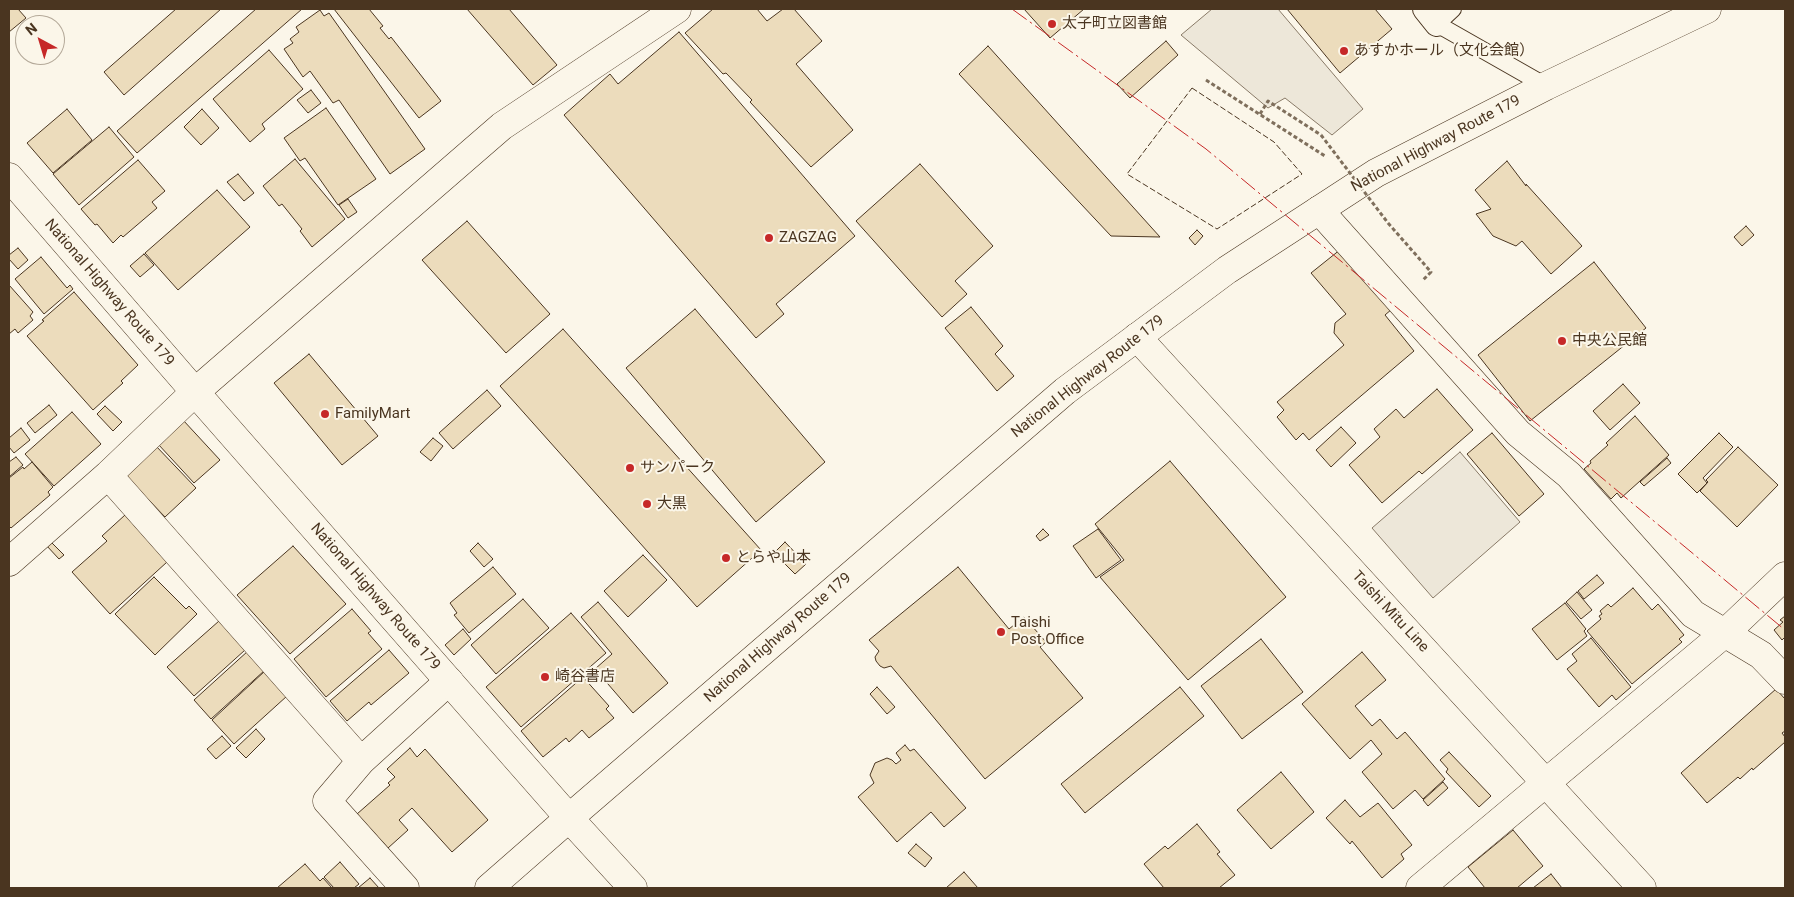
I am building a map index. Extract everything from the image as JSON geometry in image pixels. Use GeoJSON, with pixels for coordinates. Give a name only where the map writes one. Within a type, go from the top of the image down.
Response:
{"type":"FeatureCollection","features":[{"type":"Feature","properties":{"kind":"main road"},"geometry":{"type":"LineString","coordinates":[[13,550],[108,475],[195,392],[502,126],[677,9]]}},
{"type":"Feature","properties":{"kind":"main road","name":"National Highway Route 179"},"geometry":{"type":"LineString","coordinates":[[9,177],[569,818],[1065,391],[1226,270],[1376,173],[1546,86],[1707,9]]}},
{"type":"Feature","properties":{"kind":"main road"},"geometry":{"type":"LineString","coordinates":[[1319,210],[1518,432],[1569,475],[1693,614],[1761,655],[1785,680]]}},
{"type":"Feature","properties":{"kind":"main road","name":"Taishi Mitu Line"},"geometry":{"type":"LineString","coordinates":[[1137,337],[1642,888]]}},
{"type":"Feature","properties":{"kind":"main road"},"geometry":{"type":"LineString","coordinates":[[108,475],[361,761]]}},
{"type":"Feature","properties":{"kind":"main road"},"geometry":{"type":"LineString","coordinates":[[1420,888],[1725,633],[1785,576]]}},
{"type":"Feature","properties":{"kind":"main road"},"geometry":{"type":"LineString","coordinates":[[405,888],[327,800],[361,761],[449,681]]}},
{"type":"Feature","properties":{"kind":"main road"},"geometry":{"type":"LineString","coordinates":[[488,888],[569,818],[633,888]]}},
{"type":"Feature","properties":{"kind":"lane"},"geometry":{"type":"LineString","coordinates":[[1438,14],[1546,86]]}},
{"type":"Feature","properties":{"kind":"path"},"geometry":{"type":"LineString","coordinates":[[1206,80],[1325,156]]}},
{"type":"Feature","properties":{"kind":"path"},"geometry":{"type":"LineString","coordinates":[[1260,114],[1268,101],[1322,135],[1388,223],[1431,272],[1421,281]]}},
{"type":"Feature","properties":{"kind":"shaded area"},"geometry":{"type":"Polygon","coordinates":[[[1212,9],[1278,9],[1363,109],[1332,135],[1285,98],[1268,108],[1181,35],[1212,9]]]}},
{"type":"Feature","properties":{"kind":"shaded area"},"geometry":{"type":"Polygon","coordinates":[[[1460,452],[1520,522],[1433,598],[1372,528],[1460,452]]]}},
{"type":"Feature","properties":{"kind":"building"},"geometry":{"type":"Polygon","coordinates":[[[9,9],[18,9],[23,15],[15,15],[15,27],[9,32],[9,9]]]}},
{"type":"Feature","properties":{"kind":"building"},"geometry":{"type":"Polygon","coordinates":[[[176,9],[221,9],[124,95],[104,72],[176,9]]]}},
{"type":"Feature","properties":{"kind":"building"},"geometry":{"type":"Polygon","coordinates":[[[256,9],[302,9],[137,153],[117,131],[256,9]]]}},
{"type":"Feature","properties":{"kind":"building"},"geometry":{"type":"Polygon","coordinates":[[[334,9],[369,9],[383,26],[380,28],[389,39],[391,37],[441,101],[419,118],[334,9]]]}},
{"type":"Feature","properties":{"kind":"building"},"geometry":{"type":"Polygon","coordinates":[[[467,9],[509,9],[557,65],[533,85],[467,9]]]}},
{"type":"Feature","properties":{"kind":"building"},"geometry":{"type":"Polygon","coordinates":[[[713,9],[757,9],[767,21],[783,9],[794,9],[822,41],[796,64],[853,130],[811,167],[750,102],[752,100],[726,73],[723,74],[685,33],[713,9]]]}},
{"type":"Feature","properties":{"kind":"building","name":"太子町立図書館"},"geometry":{"type":"Polygon","coordinates":[[[1024,9],[1084,9],[1050,38],[1024,9]]]}},
{"type":"Feature","properties":{"kind":"building","name":"あすかホール（文化会館）"},"geometry":{"type":"Polygon","coordinates":[[[1287,9],[1375,9],[1392,29],[1340,73],[1287,9]]]}},
{"type":"Feature","properties":{"kind":"building"},"geometry":{"type":"Polygon","coordinates":[[[320,10],[324,16],[329,13],[425,149],[390,174],[339,100],[333,103],[310,71],[303,77],[284,49],[293,43],[290,39],[299,32],[296,27],[320,10]]]}},
{"type":"Feature","properties":{"kind":"building"},"geometry":{"type":"Polygon","coordinates":[[[679,32],[855,236],[776,304],[784,314],[756,338],[564,115],[610,74],[618,84],[679,32]]]}},
{"type":"Feature","properties":{"kind":"building"},"geometry":{"type":"Polygon","coordinates":[[[1166,41],[1178,55],[1130,98],[1117,84],[1166,41]]]}},
{"type":"Feature","properties":{"kind":"building"},"geometry":{"type":"Polygon","coordinates":[[[988,46],[1160,237],[1111,236],[959,74],[988,46]]]}},
{"type":"Feature","properties":{"kind":"building"},"geometry":{"type":"Polygon","coordinates":[[[269,50],[303,89],[262,124],[265,129],[250,142],[213,99],[269,50]]]}},
{"type":"Feature","properties":{"kind":"building"},"geometry":{"type":"Polygon","coordinates":[[[311,90],[321,103],[308,113],[297,100],[311,90]]]}},
{"type":"Feature","properties":{"kind":"building"},"geometry":{"type":"Polygon","coordinates":[[[326,108],[376,179],[338,205],[305,158],[300,161],[284,138],[326,108]]]}},
{"type":"Feature","properties":{"kind":"building"},"geometry":{"type":"Polygon","coordinates":[[[67,109],[92,140],[53,173],[27,143],[67,109]]]}},
{"type":"Feature","properties":{"kind":"building"},"geometry":{"type":"Polygon","coordinates":[[[202,109],[219,128],[201,145],[184,127],[202,109]]]}},
{"type":"Feature","properties":{"kind":"building"},"geometry":{"type":"Polygon","coordinates":[[[109,127],[134,157],[79,205],[53,174],[109,127]]]}},
{"type":"Feature","properties":{"kind":"building"},"geometry":{"type":"Polygon","coordinates":[[[295,159],[345,219],[312,247],[300,231],[302,229],[282,204],[279,206],[263,186],[295,159]]]}},
{"type":"Feature","properties":{"kind":"building"},"geometry":{"type":"Polygon","coordinates":[[[138,160],[165,191],[152,202],[157,208],[123,237],[121,235],[113,243],[81,209],[138,160]]]}},
{"type":"Feature","properties":{"kind":"building"},"geometry":{"type":"Polygon","coordinates":[[[1507,161],[1526,186],[1526,184],[1582,246],[1551,274],[1522,241],[1516,246],[1493,236],[1476,214],[1491,209],[1475,190],[1507,161]]]}},
{"type":"Feature","properties":{"kind":"building"},"geometry":{"type":"Polygon","coordinates":[[[920,164],[993,246],[955,281],[967,294],[942,317],[856,221],[920,164]]]}},
{"type":"Feature","properties":{"kind":"building"},"geometry":{"type":"Polygon","coordinates":[[[238,174],[254,193],[244,201],[227,182],[238,174]]]}},
{"type":"Feature","properties":{"kind":"building"},"geometry":{"type":"Polygon","coordinates":[[[217,190],[250,227],[178,290],[145,253],[217,190]]]}},
{"type":"Feature","properties":{"kind":"building"},"geometry":{"type":"Polygon","coordinates":[[[348,199],[357,212],[348,218],[339,205],[348,199]]]}},
{"type":"Feature","properties":{"kind":"building"},"geometry":{"type":"Polygon","coordinates":[[[467,221],[550,314],[506,353],[422,260],[467,221]]]}},
{"type":"Feature","properties":{"kind":"building"},"geometry":{"type":"Polygon","coordinates":[[[1746,226],[1754,235],[1742,246],[1734,237],[1746,226]]]}},
{"type":"Feature","properties":{"kind":"building"},"geometry":{"type":"Polygon","coordinates":[[[1197,230],[1203,236],[1195,245],[1189,238],[1197,230]]]}},
{"type":"Feature","properties":{"kind":"building"},"geometry":{"type":"Polygon","coordinates":[[[18,248],[28,260],[18,269],[9,259],[9,255],[18,248]]]}},
{"type":"Feature","properties":{"kind":"building"},"geometry":{"type":"Polygon","coordinates":[[[1341,249],[1392,309],[1385,315],[1414,351],[1309,440],[1303,433],[1296,440],[1277,417],[1284,410],[1277,402],[1344,345],[1334,333],[1335,323],[1346,314],[1311,273],[1341,249]]]}},
{"type":"Feature","properties":{"kind":"building"},"geometry":{"type":"Polygon","coordinates":[[[144,254],[154,265],[140,277],[130,266],[144,254]]]}},
{"type":"Feature","properties":{"kind":"building"},"geometry":{"type":"Polygon","coordinates":[[[41,257],[67,288],[70,285],[73,289],[44,314],[15,279],[41,257]]]}},
{"type":"Feature","properties":{"kind":"building","name":"中央公民館"},"geometry":{"type":"Polygon","coordinates":[[[1594,262],[1646,328],[1530,421],[1478,355],[1594,262]]]}},
{"type":"Feature","properties":{"kind":"building"},"geometry":{"type":"Polygon","coordinates":[[[9,285],[33,312],[30,316],[33,320],[18,333],[15,329],[9,334],[9,285]]]}},
{"type":"Feature","properties":{"kind":"building"},"geometry":{"type":"Polygon","coordinates":[[[74,292],[138,365],[121,381],[123,383],[93,410],[27,336],[74,292]]]}},
{"type":"Feature","properties":{"kind":"building"},"geometry":{"type":"Polygon","coordinates":[[[971,307],[1003,346],[995,354],[1014,376],[997,391],[945,328],[971,307]]]}},
{"type":"Feature","properties":{"kind":"building"},"geometry":{"type":"Polygon","coordinates":[[[695,309],[825,462],[756,522],[626,368],[695,309]]]}},
{"type":"Feature","properties":{"kind":"building","name":"サンパーク"},"geometry":{"type":"Polygon","coordinates":[[[563,329],[761,550],[697,607],[500,386],[563,329]]]}},
{"type":"Feature","properties":{"kind":"building"},"geometry":{"type":"Polygon","coordinates":[[[309,354],[378,436],[342,465],[274,383],[309,354]]]}},
{"type":"Feature","properties":{"kind":"building"},"geometry":{"type":"Polygon","coordinates":[[[1623,384],[1640,403],[1610,430],[1593,411],[1623,384]]]}},
{"type":"Feature","properties":{"kind":"building"},"geometry":{"type":"Polygon","coordinates":[[[1437,389],[1473,430],[1422,474],[1419,471],[1382,503],[1349,465],[1380,437],[1374,429],[1396,409],[1404,418],[1437,389]]]}},
{"type":"Feature","properties":{"kind":"building"},"geometry":{"type":"Polygon","coordinates":[[[487,390],[501,406],[453,449],[439,433],[487,390]]]}},
{"type":"Feature","properties":{"kind":"building"},"geometry":{"type":"Polygon","coordinates":[[[49,405],[57,415],[35,433],[27,423],[49,405]]]}},
{"type":"Feature","properties":{"kind":"building"},"geometry":{"type":"Polygon","coordinates":[[[105,406],[122,422],[113,431],[97,414],[105,406]]]}},
{"type":"Feature","properties":{"kind":"building"},"geometry":{"type":"Polygon","coordinates":[[[72,412],[101,444],[54,486],[25,454],[72,412]]]}},
{"type":"Feature","properties":{"kind":"building"},"geometry":{"type":"Polygon","coordinates":[[[1635,416],[1669,455],[1621,498],[1617,493],[1611,499],[1584,469],[1608,445],[1606,443],[1635,416]]]}},
{"type":"Feature","properties":{"kind":"building"},"geometry":{"type":"Polygon","coordinates":[[[183,420],[220,460],[194,483],[158,444],[183,420]]]}},
{"type":"Feature","properties":{"kind":"building"},"geometry":{"type":"Polygon","coordinates":[[[1341,427],[1356,443],[1331,467],[1316,450],[1341,427]]]}},
{"type":"Feature","properties":{"kind":"building"},"geometry":{"type":"Polygon","coordinates":[[[21,428],[30,440],[14,453],[9,447],[9,438],[21,428]]]}},
{"type":"Feature","properties":{"kind":"building"},"geometry":{"type":"Polygon","coordinates":[[[1492,433],[1544,494],[1519,516],[1467,454],[1492,433]]]}},
{"type":"Feature","properties":{"kind":"building"},"geometry":{"type":"Polygon","coordinates":[[[1719,433],[1733,447],[1703,478],[1707,483],[1697,493],[1678,474],[1719,433]]]}},
{"type":"Feature","properties":{"kind":"building"},"geometry":{"type":"Polygon","coordinates":[[[433,438],[443,446],[431,461],[420,452],[433,438]]]}},
{"type":"Feature","properties":{"kind":"building"},"geometry":{"type":"Polygon","coordinates":[[[155,445],[196,488],[165,517],[124,474],[155,445]]]}},
{"type":"Feature","properties":{"kind":"building"},"geometry":{"type":"Polygon","coordinates":[[[1738,447],[1778,485],[1737,527],[1700,491],[1708,482],[1706,480],[1738,447]]]}},
{"type":"Feature","properties":{"kind":"building"},"geometry":{"type":"Polygon","coordinates":[[[16,457],[23,465],[9,477],[9,462],[16,457]]]}},
{"type":"Feature","properties":{"kind":"building"},"geometry":{"type":"Polygon","coordinates":[[[1667,458],[1671,463],[1644,486],[1640,482],[1667,458]]]}},
{"type":"Feature","properties":{"kind":"building"},"geometry":{"type":"Polygon","coordinates":[[[1170,461],[1286,597],[1188,680],[1100,577],[1124,560],[1095,524],[1170,461]]]}},
{"type":"Feature","properties":{"kind":"building"},"geometry":{"type":"Polygon","coordinates":[[[32,462],[53,487],[48,492],[50,495],[11,528],[9,526],[9,478],[32,462]]]}},
{"type":"Feature","properties":{"kind":"building"},"geometry":{"type":"Polygon","coordinates":[[[125,515],[167,562],[110,614],[72,572],[107,541],[102,536],[125,515]]]}},
{"type":"Feature","properties":{"kind":"building"},"geometry":{"type":"Polygon","coordinates":[[[1043,529],[1049,535],[1040,541],[1036,536],[1043,529]]]}},
{"type":"Feature","properties":{"kind":"building"},"geometry":{"type":"Polygon","coordinates":[[[1098,529],[1121,560],[1096,578],[1073,546],[1098,529]]]}},
{"type":"Feature","properties":{"kind":"building"},"geometry":{"type":"Polygon","coordinates":[[[50,541],[64,555],[59,559],[46,545],[50,541]]]}},
{"type":"Feature","properties":{"kind":"building"},"geometry":{"type":"Polygon","coordinates":[[[785,542],[806,564],[795,574],[774,553],[785,542]]]}},
{"type":"Feature","properties":{"kind":"building"},"geometry":{"type":"Polygon","coordinates":[[[478,543],[493,559],[484,567],[470,551],[478,543]]]}},
{"type":"Feature","properties":{"kind":"building"},"geometry":{"type":"Polygon","coordinates":[[[293,546],[346,604],[290,654],[237,595],[293,546]]]}},
{"type":"Feature","properties":{"kind":"building"},"geometry":{"type":"Polygon","coordinates":[[[643,555],[667,580],[628,617],[604,591],[643,555]]]}},
{"type":"Feature","properties":{"kind":"building"},"geometry":{"type":"Polygon","coordinates":[[[493,567],[516,594],[469,633],[454,615],[457,613],[450,603],[493,567]]]}},
{"type":"Feature","properties":{"kind":"building"},"geometry":{"type":"Polygon","coordinates":[[[958,567],[1009,629],[1024,617],[1046,642],[1040,647],[1083,698],[985,779],[891,666],[884,668],[880,666],[875,657],[879,651],[869,640],[958,567]]]}},
{"type":"Feature","properties":{"kind":"building"},"geometry":{"type":"Polygon","coordinates":[[[1597,575],[1604,583],[1584,599],[1578,591],[1597,575]]]}},
{"type":"Feature","properties":{"kind":"building"},"geometry":{"type":"Polygon","coordinates":[[[154,577],[186,609],[189,606],[197,614],[155,655],[115,614],[154,577]]]}},
{"type":"Feature","properties":{"kind":"building"},"geometry":{"type":"Polygon","coordinates":[[[1633,588],[1652,610],[1658,604],[1684,635],[1679,639],[1682,642],[1632,684],[1587,631],[1601,619],[1599,616],[1602,614],[1600,611],[1608,604],[1611,607],[1633,588]]]}},
{"type":"Feature","properties":{"kind":"building"},"geometry":{"type":"Polygon","coordinates":[[[1577,592],[1592,610],[1581,619],[1566,602],[1577,592]]]}},
{"type":"Feature","properties":{"kind":"building"},"geometry":{"type":"Polygon","coordinates":[[[523,599],[549,628],[496,674],[471,645],[523,599]]]}},
{"type":"Feature","properties":{"kind":"building"},"geometry":{"type":"Polygon","coordinates":[[[598,602],[668,683],[633,713],[595,669],[612,654],[581,617],[598,602]]]}},
{"type":"Feature","properties":{"kind":"building"},"geometry":{"type":"Polygon","coordinates":[[[1565,603],[1586,629],[1584,631],[1587,636],[1557,660],[1532,629],[1565,603]]]}},
{"type":"Feature","properties":{"kind":"building"},"geometry":{"type":"Polygon","coordinates":[[[352,609],[371,631],[368,633],[382,649],[326,697],[294,659],[352,609]]]}},
{"type":"Feature","properties":{"kind":"building"},"geometry":{"type":"Polygon","coordinates":[[[571,613],[606,653],[521,727],[486,687],[571,613]]]}},
{"type":"Feature","properties":{"kind":"building"},"geometry":{"type":"Polygon","coordinates":[[[1785,616],[1785,637],[1782,640],[1774,630],[1783,622],[1780,620],[1785,616]]]}},
{"type":"Feature","properties":{"kind":"building"},"geometry":{"type":"Polygon","coordinates":[[[219,621],[245,650],[194,696],[167,667],[219,621]]]}},
{"type":"Feature","properties":{"kind":"building"},"geometry":{"type":"Polygon","coordinates":[[[463,629],[471,639],[454,655],[445,645],[463,629]]]}},
{"type":"Feature","properties":{"kind":"building"},"geometry":{"type":"Polygon","coordinates":[[[1591,638],[1631,687],[1616,700],[1612,695],[1599,707],[1567,669],[1577,661],[1572,654],[1591,638]]]}},
{"type":"Feature","properties":{"kind":"building"},"geometry":{"type":"Polygon","coordinates":[[[1261,639],[1303,692],[1242,739],[1201,686],[1261,639]]]}},
{"type":"Feature","properties":{"kind":"building"},"geometry":{"type":"Polygon","coordinates":[[[389,650],[409,673],[371,705],[369,702],[347,721],[330,701],[389,650]]]}},
{"type":"Feature","properties":{"kind":"building"},"geometry":{"type":"Polygon","coordinates":[[[248,651],[265,670],[211,719],[194,700],[248,651]]]}},
{"type":"Feature","properties":{"kind":"building"},"geometry":{"type":"Polygon","coordinates":[[[1362,652],[1386,680],[1355,706],[1372,726],[1380,719],[1397,739],[1405,732],[1445,779],[1423,799],[1415,790],[1393,809],[1362,772],[1382,754],[1371,740],[1350,759],[1302,704],[1362,652]]]}},
{"type":"Feature","properties":{"kind":"building"},"geometry":{"type":"Polygon","coordinates":[[[265,671],[287,696],[234,744],[212,720],[265,671]]]}},
{"type":"Feature","properties":{"kind":"building"},"geometry":{"type":"Polygon","coordinates":[[[583,677],[609,706],[606,709],[614,718],[589,738],[582,730],[569,742],[566,738],[543,757],[521,731],[583,677]]]}},
{"type":"Feature","properties":{"kind":"building"},"geometry":{"type":"Polygon","coordinates":[[[877,687],[895,707],[887,714],[870,694],[877,687]]]}},
{"type":"Feature","properties":{"kind":"building"},"geometry":{"type":"Polygon","coordinates":[[[1180,687],[1204,716],[1085,813],[1061,784],[1180,687]]]}},
{"type":"Feature","properties":{"kind":"building"},"geometry":{"type":"Polygon","coordinates":[[[1776,689],[1785,699],[1785,731],[1782,733],[1785,737],[1785,742],[1753,770],[1752,768],[1740,779],[1738,777],[1707,803],[1681,773],[1776,689]]]}},
{"type":"Feature","properties":{"kind":"building"},"geometry":{"type":"Polygon","coordinates":[[[256,729],[265,739],[246,758],[236,748],[256,729]]]}},
{"type":"Feature","properties":{"kind":"building"},"geometry":{"type":"Polygon","coordinates":[[[222,736],[231,746],[216,759],[207,749],[222,736]]]}},
{"type":"Feature","properties":{"kind":"building"},"geometry":{"type":"Polygon","coordinates":[[[905,745],[910,751],[914,749],[966,808],[944,827],[931,812],[897,842],[858,797],[874,783],[870,775],[875,763],[887,758],[896,764],[901,760],[896,753],[905,745]]]}},
{"type":"Feature","properties":{"kind":"building"},"geometry":{"type":"Polygon","coordinates":[[[410,748],[417,757],[425,749],[488,820],[452,852],[412,808],[399,820],[408,830],[388,848],[357,814],[390,785],[388,783],[395,777],[387,769],[410,748]]]}},
{"type":"Feature","properties":{"kind":"building"},"geometry":{"type":"Polygon","coordinates":[[[1449,752],[1491,796],[1479,807],[1446,772],[1448,769],[1440,760],[1449,752]]]}},
{"type":"Feature","properties":{"kind":"building"},"geometry":{"type":"Polygon","coordinates":[[[1281,772],[1314,812],[1271,849],[1237,810],[1281,772]]]}},
{"type":"Feature","properties":{"kind":"building"},"geometry":{"type":"Polygon","coordinates":[[[1443,782],[1448,788],[1428,806],[1423,800],[1443,782]]]}},
{"type":"Feature","properties":{"kind":"building"},"geometry":{"type":"Polygon","coordinates":[[[1345,800],[1360,817],[1378,803],[1412,845],[1401,854],[1404,859],[1382,878],[1352,841],[1350,844],[1326,818],[1345,800]]]}},
{"type":"Feature","properties":{"kind":"building"},"geometry":{"type":"Polygon","coordinates":[[[1197,824],[1220,852],[1217,854],[1235,875],[1219,888],[1164,888],[1144,864],[1165,846],[1168,849],[1197,824]]]}},
{"type":"Feature","properties":{"kind":"building"},"geometry":{"type":"Polygon","coordinates":[[[1513,830],[1543,866],[1517,888],[1485,888],[1468,867],[1513,830]]]}},
{"type":"Feature","properties":{"kind":"building"},"geometry":{"type":"Polygon","coordinates":[[[916,844],[932,858],[925,867],[908,853],[916,844]]]}},
{"type":"Feature","properties":{"kind":"building"},"geometry":{"type":"Polygon","coordinates":[[[340,862],[359,884],[354,888],[334,888],[324,877],[340,862]]]}},
{"type":"Feature","properties":{"kind":"building"},"geometry":{"type":"Polygon","coordinates":[[[305,864],[320,881],[323,878],[332,888],[277,888],[305,864]]]}},
{"type":"Feature","properties":{"kind":"building"},"geometry":{"type":"Polygon","coordinates":[[[964,872],[978,888],[946,888],[964,872]]]}},
{"type":"Feature","properties":{"kind":"building"},"geometry":{"type":"Polygon","coordinates":[[[1551,874],[1562,888],[1533,888],[1551,874]]]}},
{"type":"Feature","properties":{"kind":"building"},"geometry":{"type":"Polygon","coordinates":[[[370,878],[379,888],[358,888],[370,878]]]}},
{"type":"Feature","properties":{"kind":"fence"},"geometry":{"type":"LineString","coordinates":[[1192,88],[1274,142],[1302,174],[1217,229],[1127,174],[1192,88]]}},
{"type":"Feature","properties":{"kind":"power"},"geometry":{"type":"LineString","coordinates":[[1012,9],[1206,149],[1785,630]]}},
{"type":"Feature","properties":{"kind":"place","name":"太子町立図書館"},"geometry":{"type":"Point","coordinates":[1052,24]}},
{"type":"Feature","properties":{"kind":"place","name":"あすかホール（文化会館）"},"geometry":{"type":"Point","coordinates":[1344,51]}},
{"type":"Feature","properties":{"kind":"place","name":"ZAGZAG"},"geometry":{"type":"Point","coordinates":[769,238]}},
{"type":"Feature","properties":{"kind":"place","name":"中央公民館"},"geometry":{"type":"Point","coordinates":[1562,341]}},
{"type":"Feature","properties":{"kind":"place","name":"FamilyMart"},"geometry":{"type":"Point","coordinates":[325,414]}},
{"type":"Feature","properties":{"kind":"place","name":"サンパーク"},"geometry":{"type":"Point","coordinates":[630,468]}},
{"type":"Feature","properties":{"kind":"place","name":"大黒"},"geometry":{"type":"Point","coordinates":[647,504]}},
{"type":"Feature","properties":{"kind":"place","name":"とらや山本"},"geometry":{"type":"Point","coordinates":[726,558]}},
{"type":"Feature","properties":{"kind":"place","name":"Taishi Post Office"},"geometry":{"type":"Point","coordinates":[1001,632]}},
{"type":"Feature","properties":{"kind":"place","name":"崎谷書店"},"geometry":{"type":"Point","coordinates":[545,677]}}]}
